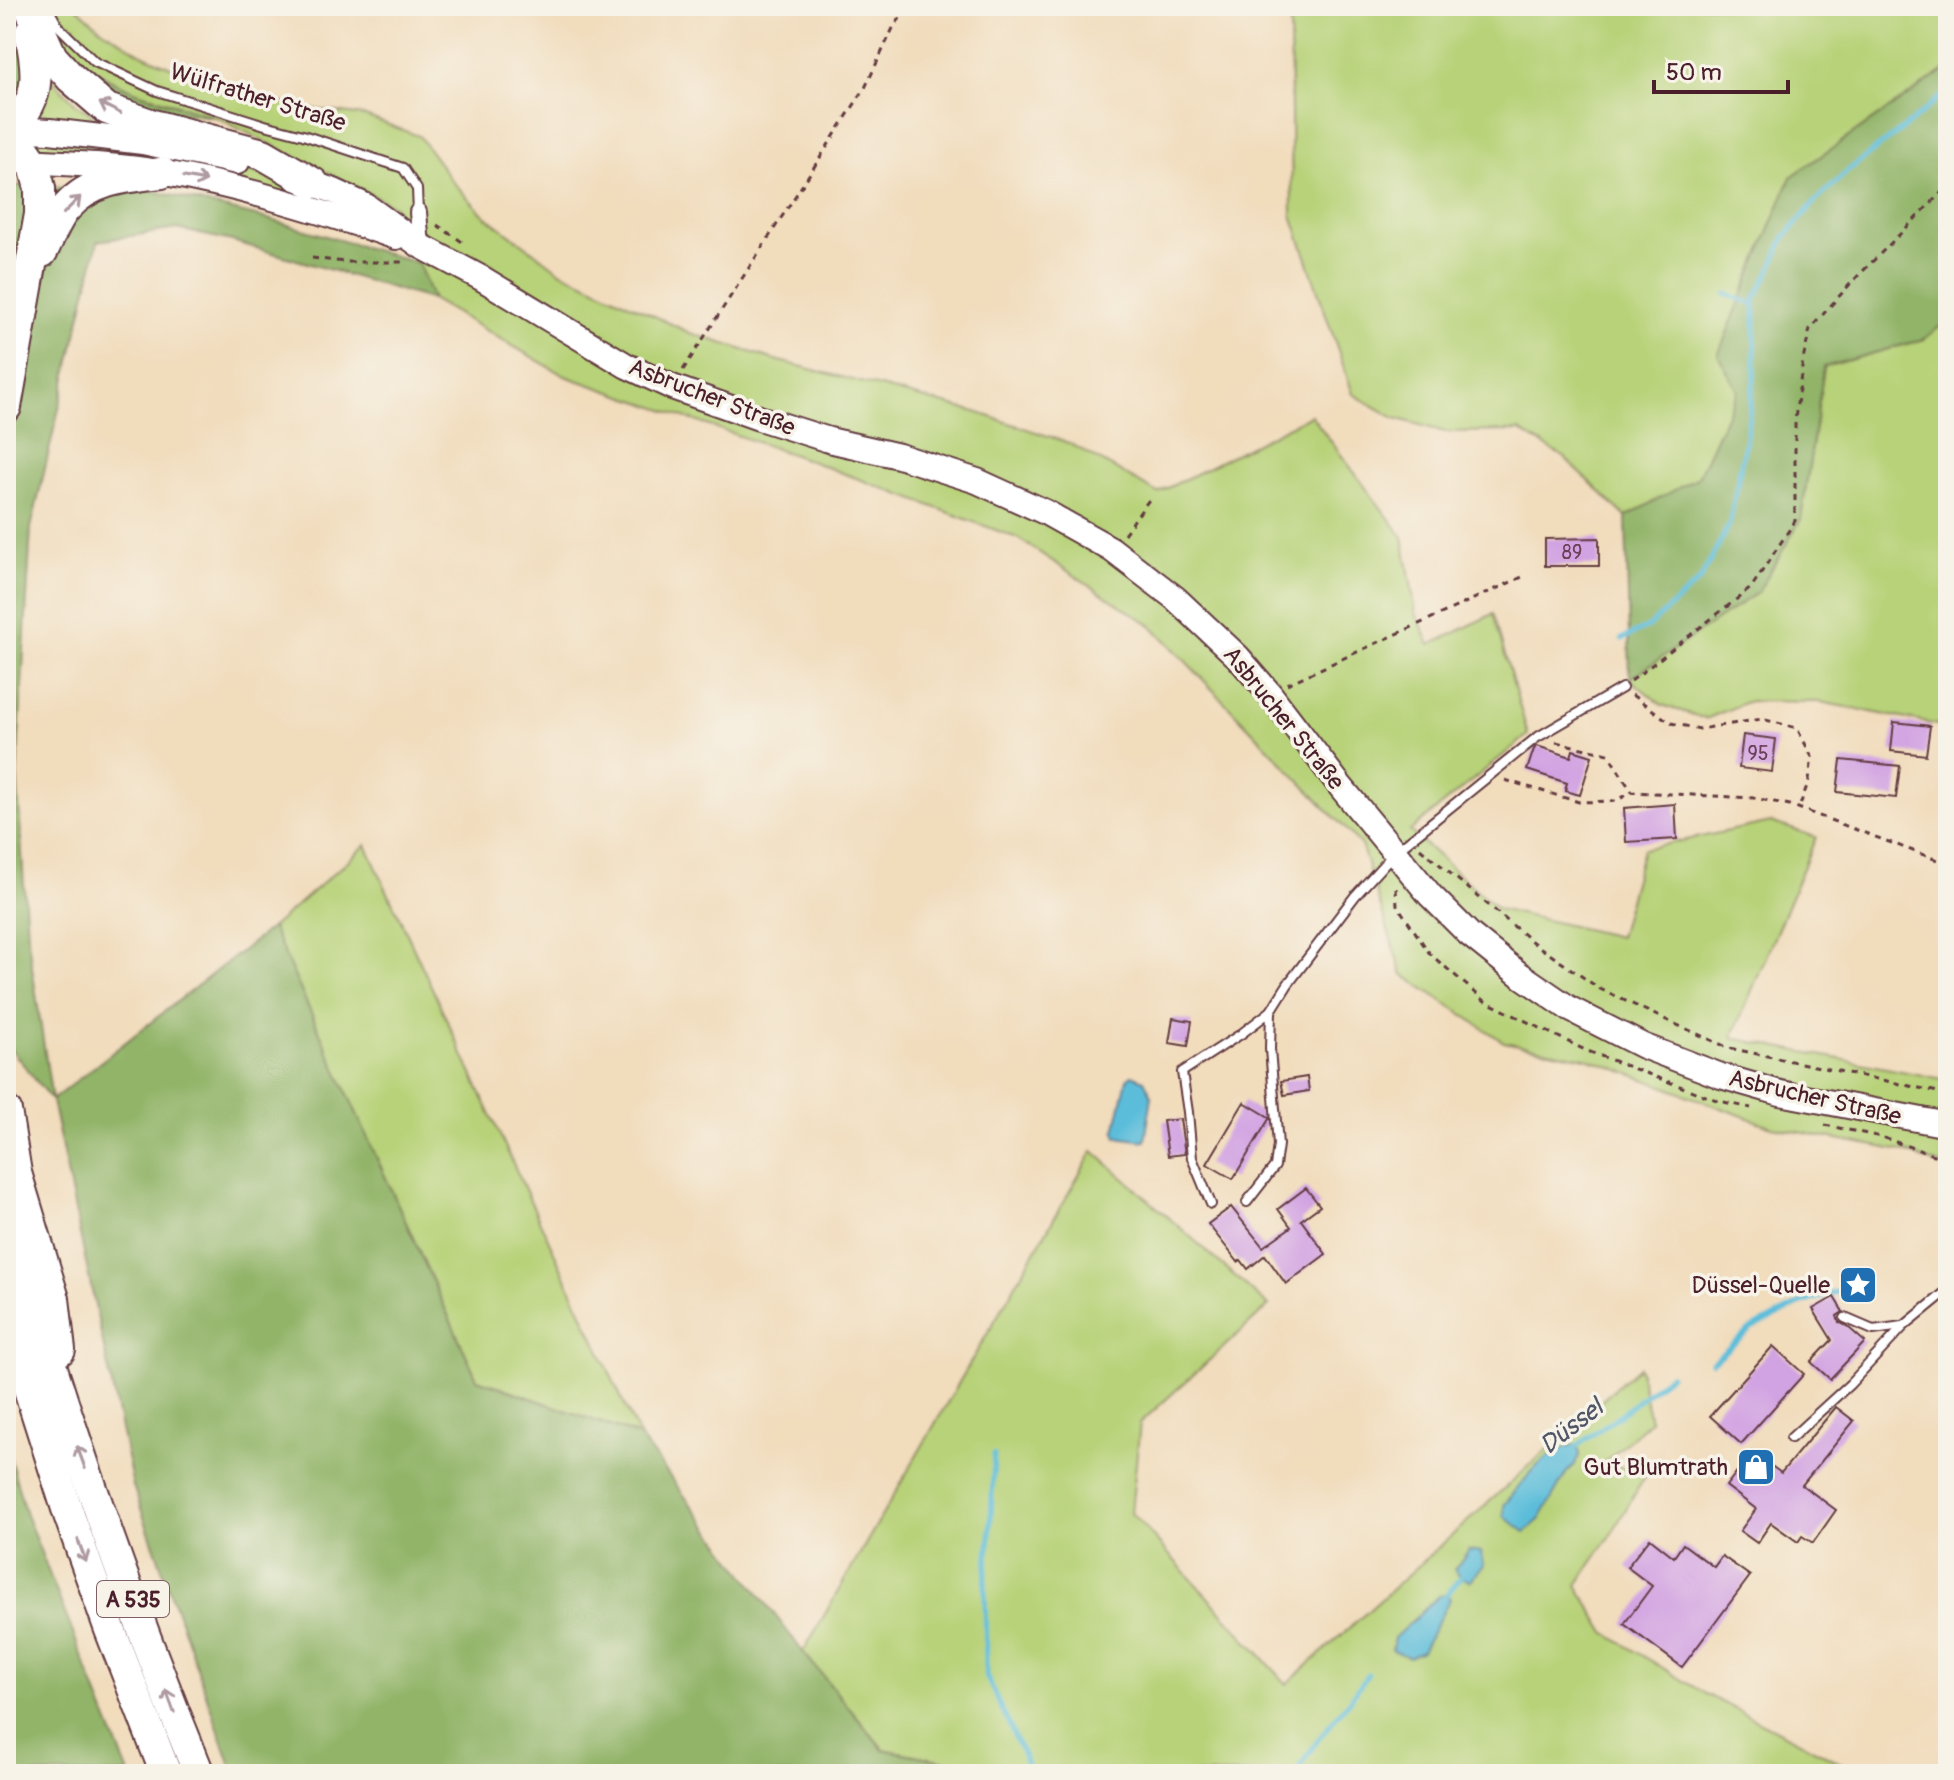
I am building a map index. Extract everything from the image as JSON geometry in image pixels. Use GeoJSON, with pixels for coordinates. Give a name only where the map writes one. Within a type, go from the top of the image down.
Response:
{"type":"FeatureCollection","features":[{"type":"Feature","properties":{"kind":"highway"},"geometry":{"type":"LineString","coordinates":[[6,407],[40,214],[40,188],[19,161],[7,130],[26,111],[35,89],[37,64],[26,6]]}},
{"type":"Feature","properties":{"kind":"highway"},"geometry":{"type":"LineString","coordinates":[[26,6],[52,57],[107,109],[153,125],[263,154],[313,183]]}},
{"type":"Feature","properties":{"kind":"highway"},"geometry":{"type":"LineString","coordinates":[[31,271],[66,208],[93,187],[118,178],[162,173]]}},
{"type":"Feature","properties":{"kind":"highway"},"geometry":{"type":"LineString","coordinates":[[6,1111],[16,1173],[54,1299],[69,1424]]}},
{"type":"Feature","properties":{"kind":"highway","name":"A 535"},"geometry":{"type":"LineString","coordinates":[[6,1216],[69,1424],[199,1774]]}},
{"type":"Feature","properties":{"kind":"highway","name":"A 535"},"geometry":{"type":"LineString","coordinates":[[6,1317],[69,1515],[166,1774]]}},
{"type":"Feature","properties":{"kind":"main road","name":"Asbrucher Straße"},"geometry":{"type":"LineString","coordinates":[[7,130],[50,131],[143,142],[224,158],[313,183],[366,206],[413,254]]}},
{"type":"Feature","properties":{"kind":"main road","name":"Asbrucher Straße"},"geometry":{"type":"LineString","coordinates":[[19,161],[162,173],[223,185],[364,226],[413,254],[483,279],[627,366],[672,387],[829,440],[899,456],[977,481],[1045,512],[1111,549],[1175,598],[1238,657],[1341,787],[1403,846],[1430,895],[1469,934],[1570,1009],[1608,1030],[1682,1062],[1780,1093],[1948,1125]]}},
{"type":"Feature","properties":{"kind":"street","name":"Wülfrather Straße"},"geometry":{"type":"LineString","coordinates":[[413,254],[418,212]]}},
{"type":"Feature","properties":{"kind":"lane","name":"Wülfrather Straße"},"geometry":{"type":"LineString","coordinates":[[47,6],[58,26],[95,62],[157,91],[403,168],[417,189],[418,212]]}},
{"type":"Feature","properties":{"kind":"lane"},"geometry":{"type":"LineString","coordinates":[[1211,1204],[1192,1158],[1182,1072],[1271,1011],[1355,896],[1403,846],[1536,738],[1622,688]]}},
{"type":"Feature","properties":{"kind":"lane"},"geometry":{"type":"LineString","coordinates":[[1247,1202],[1275,1166],[1278,1145],[1270,1049],[1271,1011]]}},
{"type":"Feature","properties":{"kind":"lane"},"geometry":{"type":"LineString","coordinates":[[1791,1438],[1850,1384],[1904,1326],[1948,1290]]}},
{"type":"Feature","properties":{"kind":"lane"},"geometry":{"type":"LineString","coordinates":[[1845,1318],[1873,1330],[1904,1326]]}},
{"type":"Feature","properties":{"kind":"path"},"geometry":{"type":"LineString","coordinates":[[672,387],[865,88],[894,26],[910,6]]}},
{"type":"Feature","properties":{"kind":"path"},"geometry":{"type":"LineString","coordinates":[[1799,808],[1809,780],[1812,757],[1797,728],[1762,719],[1700,729],[1671,723],[1622,688],[1751,588],[1795,521],[1795,419],[1810,329],[1851,283],[1948,186]]}},
{"type":"Feature","properties":{"kind":"path"},"geometry":{"type":"LineString","coordinates":[[391,257],[413,254]]}},
{"type":"Feature","properties":{"kind":"path"},"geometry":{"type":"LineString","coordinates":[[312,258],[345,262],[413,254]]}},
{"type":"Feature","properties":{"kind":"path"},"geometry":{"type":"LineString","coordinates":[[1111,549],[1151,497]]}},
{"type":"Feature","properties":{"kind":"path"},"geometry":{"type":"LineString","coordinates":[[1270,694],[1522,577]]}},
{"type":"Feature","properties":{"kind":"path"},"geometry":{"type":"LineString","coordinates":[[1536,738],[1608,754],[1632,792]]}},
{"type":"Feature","properties":{"kind":"path"},"geometry":{"type":"LineString","coordinates":[[1490,776],[1579,802],[1616,801],[1632,792],[1754,798],[1799,808],[1948,864]]}},
{"type":"Feature","properties":{"kind":"path"},"geometry":{"type":"LineString","coordinates":[[1403,846],[1600,989],[1664,1019],[1729,1048],[1948,1094]]}},
{"type":"Feature","properties":{"kind":"green space"},"geometry":{"type":"Polygon","coordinates":[[[6,6],[40,6],[53,34],[68,52],[106,78],[150,97],[216,117],[126,102],[95,87],[67,67],[27,74],[16,106],[6,105],[6,6]]]}},
{"type":"Feature","properties":{"kind":"green space"},"geometry":{"type":"Polygon","coordinates":[[[40,6],[75,6],[100,28],[142,54],[182,72],[296,107],[365,116],[419,136],[453,182],[484,215],[558,270],[690,333],[772,359],[976,412],[1069,443],[1158,493],[1311,415],[1403,537],[1416,613],[1430,645],[1493,614],[1528,735],[1410,831],[1498,909],[1619,937],[1643,849],[1771,822],[1816,837],[1732,1038],[1948,1080],[1948,1168],[1902,1151],[1772,1127],[1590,1059],[1504,1042],[1402,974],[1361,845],[1152,626],[1017,538],[797,456],[565,376],[433,300],[394,206],[216,117],[130,90],[81,63],[53,34],[40,6]]]}},
{"type":"Feature","properties":{"kind":"green space"},"geometry":{"type":"Polygon","coordinates":[[[1290,6],[1948,6],[1948,68],[1791,177],[1738,391],[1698,477],[1626,517],[1565,458],[1520,431],[1445,432],[1395,418],[1353,394],[1292,215],[1290,6]]]}},
{"type":"Feature","properties":{"kind":"green space"},"geometry":{"type":"Polygon","coordinates":[[[41,68],[76,104],[95,117],[123,129],[29,122],[41,68]]]}},
{"type":"Feature","properties":{"kind":"green space"},"geometry":{"type":"Polygon","coordinates":[[[1948,68],[1948,320],[1924,339],[1824,367],[1801,519],[1758,592],[1630,679],[1626,517],[1698,477],[1738,391],[1718,355],[1791,177],[1948,68]]]}},
{"type":"Feature","properties":{"kind":"green space"},"geometry":{"type":"Polygon","coordinates":[[[31,137],[223,164],[285,181],[362,210],[39,157],[31,137]]]}},
{"type":"Feature","properties":{"kind":"green space"},"geometry":{"type":"Polygon","coordinates":[[[6,185],[154,191],[268,219],[418,263],[433,300],[232,241],[177,229],[98,241],[31,528],[17,773],[27,934],[52,1100],[272,927],[477,1379],[639,1436],[803,1652],[883,1749],[1011,1774],[234,1774],[133,1486],[52,1101],[6,1043],[6,185]]]}},
{"type":"Feature","properties":{"kind":"green space"},"geometry":{"type":"Polygon","coordinates":[[[1948,320],[1948,727],[1820,702],[1749,701],[1706,719],[1662,705],[1630,679],[1758,592],[1801,519],[1824,367],[1924,339],[1948,320]]]}},
{"type":"Feature","properties":{"kind":"green space"},"geometry":{"type":"Polygon","coordinates":[[[366,845],[639,1436],[477,1379],[272,927],[366,845]]]}},
{"type":"Feature","properties":{"kind":"green space"},"geometry":{"type":"Polygon","coordinates":[[[1093,1151],[1269,1306],[1140,1423],[1131,1513],[1287,1684],[1639,1367],[1650,1421],[1603,1464],[1647,1473],[1577,1585],[1606,1633],[1707,1695],[1863,1774],[1011,1774],[883,1749],[803,1652],[1093,1151]]]}},
{"type":"Feature","properties":{"kind":"green space"},"geometry":{"type":"Polygon","coordinates":[[[6,1444],[26,1515],[129,1774],[6,1774],[6,1444]]]}},
{"type":"Feature","properties":{"kind":"water"},"geometry":{"type":"Polygon","coordinates":[[[1132,1075],[1144,1080],[1152,1096],[1145,1141],[1117,1137],[1115,1131],[1127,1079],[1132,1075]]]}},
{"type":"Feature","properties":{"kind":"water"},"geometry":{"type":"Polygon","coordinates":[[[1577,1445],[1580,1454],[1575,1465],[1567,1472],[1540,1519],[1525,1532],[1504,1516],[1504,1505],[1536,1467],[1555,1452],[1577,1445]]]}},
{"type":"Feature","properties":{"kind":"water"},"geometry":{"type":"Polygon","coordinates":[[[1469,1550],[1481,1552],[1484,1565],[1470,1581],[1454,1570],[1469,1550]]]}},
{"type":"Feature","properties":{"kind":"water"},"geometry":{"type":"Polygon","coordinates":[[[1447,1594],[1450,1599],[1422,1651],[1409,1657],[1392,1650],[1394,1638],[1439,1596],[1447,1594]]]}},
{"type":"Feature","properties":{"kind":"building"},"geometry":{"type":"Polygon","coordinates":[[[1599,538],[1599,566],[1545,566],[1545,539],[1599,538]]]}},
{"type":"Feature","properties":{"kind":"building"},"geometry":{"type":"Polygon","coordinates":[[[1894,722],[1930,726],[1926,755],[1891,751],[1894,722]]]}},
{"type":"Feature","properties":{"kind":"building"},"geometry":{"type":"Polygon","coordinates":[[[1743,735],[1776,739],[1772,772],[1739,768],[1743,735]]]}},
{"type":"Feature","properties":{"kind":"building"},"geometry":{"type":"Polygon","coordinates":[[[1537,746],[1571,757],[1573,750],[1592,756],[1580,795],[1565,791],[1567,783],[1527,770],[1537,746]]]}},
{"type":"Feature","properties":{"kind":"building"},"geometry":{"type":"Polygon","coordinates":[[[1841,760],[1900,766],[1896,798],[1837,792],[1841,760]]]}},
{"type":"Feature","properties":{"kind":"building"},"geometry":{"type":"Polygon","coordinates":[[[1675,804],[1677,839],[1626,842],[1624,808],[1675,804]]]}},
{"type":"Feature","properties":{"kind":"building"},"geometry":{"type":"Polygon","coordinates":[[[1173,1018],[1192,1021],[1188,1046],[1169,1043],[1173,1018]]]}},
{"type":"Feature","properties":{"kind":"building"},"geometry":{"type":"Polygon","coordinates":[[[1307,1077],[1309,1091],[1284,1095],[1281,1081],[1307,1077]]]}},
{"type":"Feature","properties":{"kind":"building"},"geometry":{"type":"Polygon","coordinates":[[[1244,1102],[1269,1119],[1233,1179],[1207,1164],[1244,1102]]]}},
{"type":"Feature","properties":{"kind":"building"},"geometry":{"type":"Polygon","coordinates":[[[1180,1119],[1185,1154],[1168,1156],[1163,1121],[1180,1119]]]}},
{"type":"Feature","properties":{"kind":"building"},"geometry":{"type":"Polygon","coordinates":[[[1306,1188],[1320,1206],[1301,1220],[1326,1254],[1286,1284],[1265,1255],[1248,1269],[1241,1260],[1238,1262],[1208,1224],[1231,1207],[1263,1247],[1291,1227],[1278,1209],[1306,1188]]]}},
{"type":"Feature","properties":{"kind":"building"},"geometry":{"type":"Polygon","coordinates":[[[1834,1297],[1843,1312],[1837,1316],[1839,1322],[1865,1342],[1830,1379],[1811,1362],[1832,1340],[1813,1309],[1834,1297]]]}},
{"type":"Feature","properties":{"kind":"building"},"geometry":{"type":"Polygon","coordinates":[[[1773,1346],[1804,1374],[1741,1444],[1710,1416],[1773,1346]]]}},
{"type":"Feature","properties":{"kind":"building"},"geometry":{"type":"Polygon","coordinates":[[[1836,1407],[1854,1421],[1802,1485],[1836,1510],[1813,1543],[1802,1536],[1798,1542],[1771,1523],[1757,1543],[1740,1531],[1756,1509],[1726,1486],[1752,1452],[1781,1473],[1836,1407]]]}},
{"type":"Feature","properties":{"kind":"building"},"geometry":{"type":"Polygon","coordinates":[[[1650,1538],[1674,1557],[1683,1544],[1714,1567],[1722,1556],[1750,1576],[1682,1667],[1624,1624],[1652,1586],[1627,1567],[1650,1538]]]}},
{"type":"Feature","properties":{"kind":"waterway"},"geometry":{"type":"LineString","coordinates":[[1622,639],[1648,627],[1700,580],[1729,525],[1755,372],[1755,299],[1784,238],[1815,202],[1850,169],[1948,90]]}},
{"type":"Feature","properties":{"kind":"waterway"},"geometry":{"type":"LineString","coordinates":[[1726,294],[1755,305]]}},
{"type":"Feature","properties":{"kind":"waterway","name":"Düssel"},"geometry":{"type":"LineString","coordinates":[[1712,1362],[1751,1329],[1799,1304],[1858,1285]]}},
{"type":"Feature","properties":{"kind":"waterway","name":"Düssel"},"geometry":{"type":"LineString","coordinates":[[1573,1449],[1670,1375]]}},
{"type":"Feature","properties":{"kind":"waterway"},"geometry":{"type":"LineString","coordinates":[[994,1455],[985,1584],[986,1676],[1032,1774]]}},
{"type":"Feature","properties":{"kind":"waterway","name":"Düssel"},"geometry":{"type":"LineString","coordinates":[[1444,1598],[1463,1575]]}},
{"type":"Feature","properties":{"kind":"waterway","name":"Düssel"},"geometry":{"type":"LineString","coordinates":[[1296,1774],[1368,1674]]}},
{"type":"Feature","properties":{"kind":"place","name":"Düssel-Quelle"},"geometry":{"type":"Point","coordinates":[1858,1285]}},
{"type":"Feature","properties":{"kind":"place","name":"Gut Blumtrath"},"geometry":{"type":"Point","coordinates":[1756,1467]}}]}
